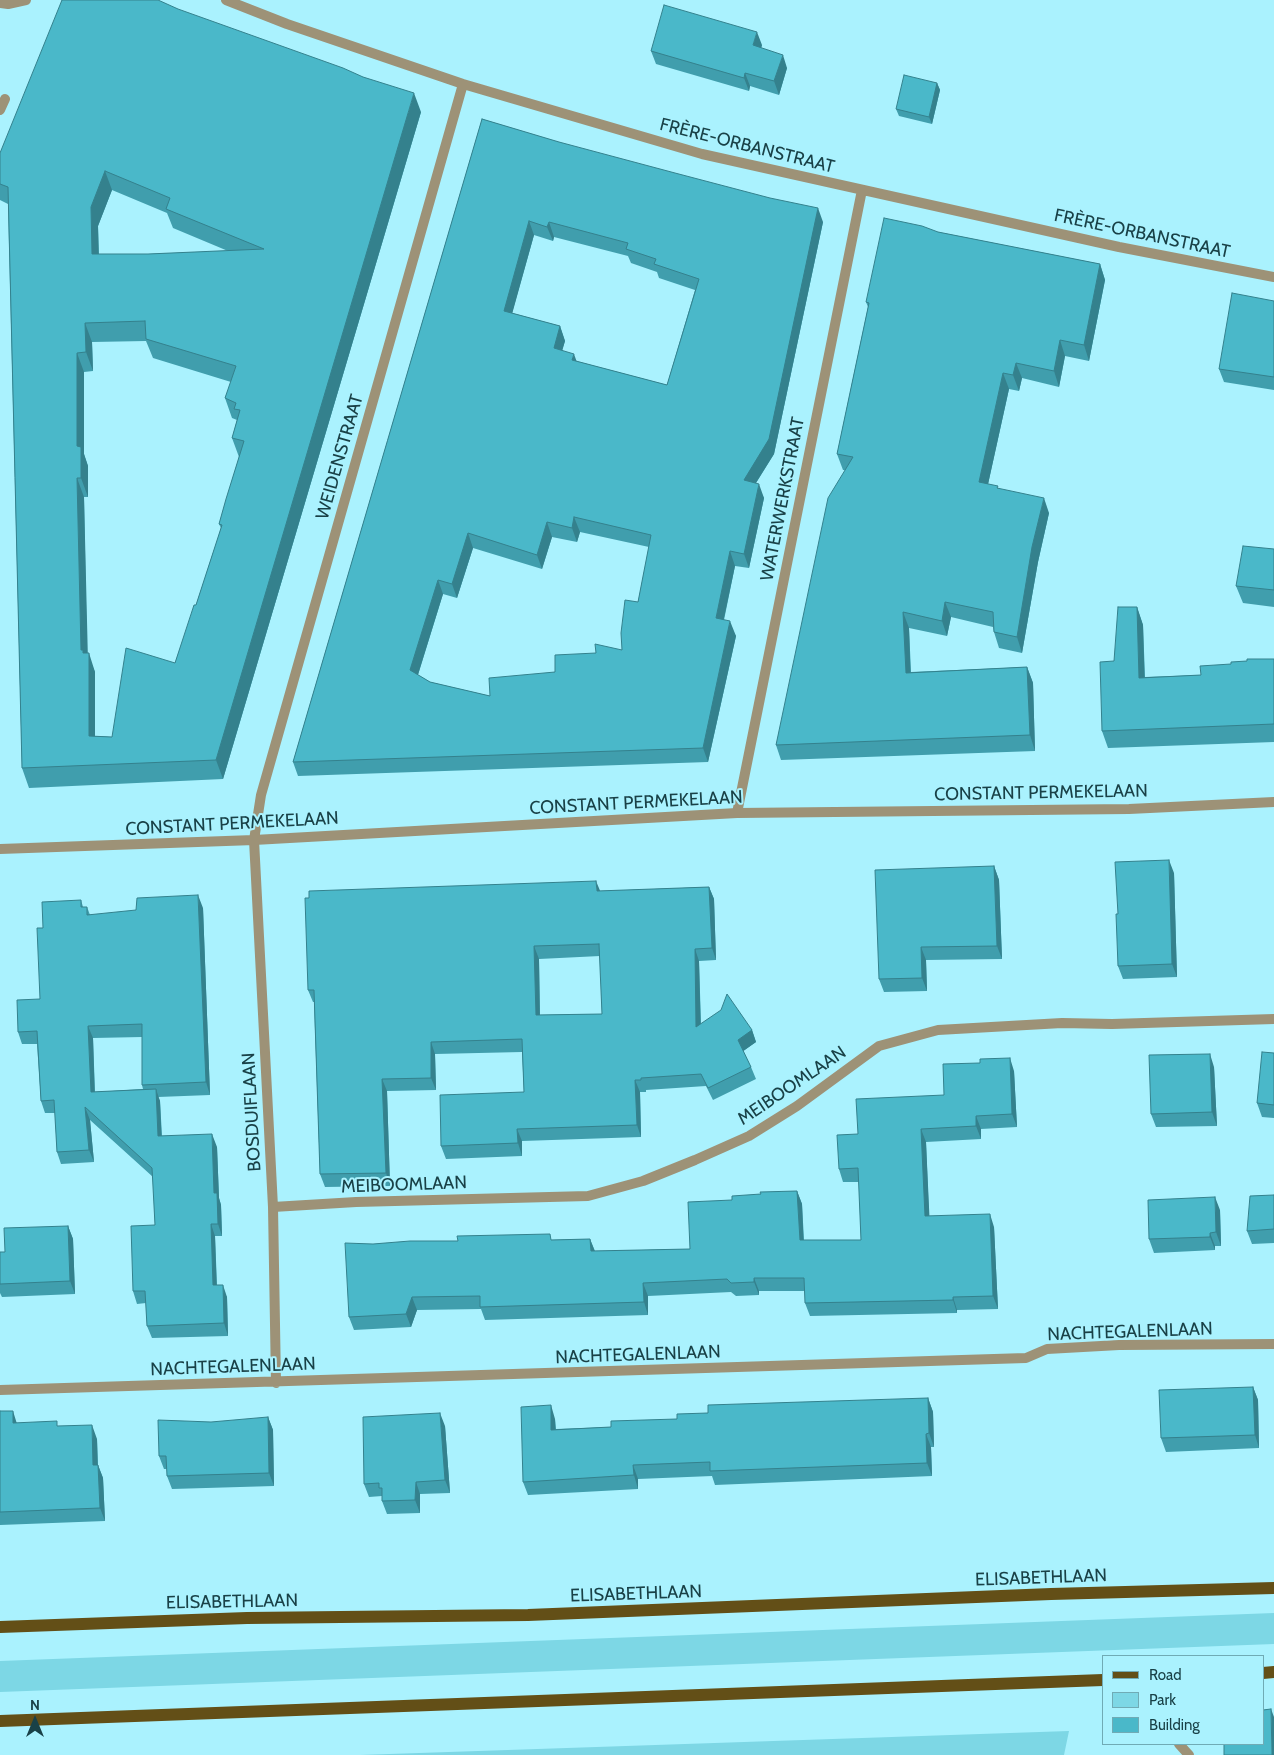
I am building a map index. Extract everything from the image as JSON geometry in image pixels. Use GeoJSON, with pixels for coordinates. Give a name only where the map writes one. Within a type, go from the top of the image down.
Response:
{"type":"FeatureCollection","features":[{"type":"Feature","properties":{"kind":"main road","name":"ELISABETHLAAN"},"geometry":{"type":"LineString","coordinates":[[0,1627],[247,1618],[528,1615],[1061,1594],[1274,1588]]}},
{"type":"Feature","properties":{"kind":"main road"},"geometry":{"type":"LineString","coordinates":[[0,1721],[1102,1680]]}},
{"type":"Feature","properties":{"kind":"street"},"geometry":{"type":"LineString","coordinates":[[0,3],[8,4],[26,0]]}},
{"type":"Feature","properties":{"kind":"street","name":"FRÈRE-ORBANSTRAAT"},"geometry":{"type":"LineString","coordinates":[[226,0],[287,24],[463,84],[702,154],[1119,247],[1274,277]]}},
{"type":"Feature","properties":{"kind":"street","name":"WEIDENSTRAAT"},"geometry":{"type":"LineString","coordinates":[[254,840],[261,795],[463,84]]}},
{"type":"Feature","properties":{"kind":"street"},"geometry":{"type":"LineString","coordinates":[[0,110],[5,98]]}},
{"type":"Feature","properties":{"kind":"street","name":"WATERWERKSTRAAT"},"geometry":{"type":"LineString","coordinates":[[737,814],[862,190]]}},
{"type":"Feature","properties":{"kind":"street","name":"CONSTANT PERMEKELAAN"},"geometry":{"type":"LineString","coordinates":[[0,849],[254,840],[737,814],[1129,809],[1274,802]]}},
{"type":"Feature","properties":{"kind":"street","name":"BOSDUIFLAAN"},"geometry":{"type":"LineString","coordinates":[[254,840],[273,1206],[276,1383]]}},
{"type":"Feature","properties":{"kind":"street","name":"MEIBOOMLAAN"},"geometry":{"type":"LineString","coordinates":[[273,1206],[588,1196],[644,1180],[749,1136],[797,1106],[879,1046],[938,1030],[1062,1023],[1112,1024],[1274,1019]]}},
{"type":"Feature","properties":{"kind":"street","name":"NACHTEGALENLAAN"},"geometry":{"type":"LineString","coordinates":[[0,1390],[276,1383],[1026,1358],[1047,1349],[1119,1345],[1274,1344]]}},
{"type":"Feature","properties":{"kind":"street"},"geometry":{"type":"LineString","coordinates":[[1180,1745],[1189,1755]]}},
{"type":"Feature","properties":{"kind":"green space"},"geometry":{"type":"Polygon","coordinates":[[[1274,1613],[1274,1644],[0,1692],[0,1661],[1274,1613]]]}},
{"type":"Feature","properties":{"kind":"green space"},"geometry":{"type":"Polygon","coordinates":[[[1069,1731],[1064,1755],[360,1755],[1069,1731]]]}},
{"type":"Feature","properties":{"kind":"building"},"geometry":{"type":"Polygon","coordinates":[[[62,0],[158,0],[363,77],[414,93],[216,760],[22,768],[8,187],[0,184],[0,153],[62,0]],[[105,171],[91,207],[92,254],[148,254],[264,249],[166,209],[170,198],[105,171]],[[145,321],[85,323],[86,352],[77,353],[77,446],[81,447],[81,478],[77,478],[81,650],[83,650],[83,653],[89,653],[89,736],[112,737],[126,648],[175,663],[222,525],[219,524],[244,441],[232,438],[240,410],[234,409],[236,403],[225,398],[236,366],[146,339],[145,321]]]}},
{"type":"Feature","properties":{"kind":"building"},"geometry":{"type":"Polygon","coordinates":[[[664,5],[757,32],[753,45],[783,55],[774,81],[745,73],[744,78],[651,51],[664,5]]]}},
{"type":"Feature","properties":{"kind":"building"},"geometry":{"type":"Polygon","coordinates":[[[904,75],[937,83],[929,117],[896,109],[904,75]]]}},
{"type":"Feature","properties":{"kind":"building"},"geometry":{"type":"Polygon","coordinates":[[[482,119],[675,173],[770,198],[818,208],[769,439],[744,480],[759,484],[744,554],[730,551],[716,618],[730,621],[703,748],[293,762],[482,119]],[[529,221],[504,311],[560,326],[554,348],[574,354],[572,360],[667,385],[699,279],[654,264],[656,259],[626,249],[628,243],[549,222],[547,227],[529,221]],[[574,517],[572,528],[547,522],[537,555],[468,533],[452,584],[438,580],[410,670],[430,682],[490,696],[489,678],[555,672],[555,655],[596,653],[595,644],[622,650],[621,633],[625,600],[638,602],[651,535],[574,517]]]}},
{"type":"Feature","properties":{"kind":"building"},"geometry":{"type":"Polygon","coordinates":[[[884,218],[922,226],[938,232],[1100,264],[1084,345],[1060,340],[1054,371],[1016,363],[1013,375],[1003,373],[979,482],[998,486],[997,488],[1044,498],[1032,547],[1017,637],[994,632],[993,612],[945,602],[942,621],[903,612],[906,673],[1027,667],[1030,735],[776,745],[828,498],[853,457],[837,454],[869,303],[866,302],[884,218]]]}},
{"type":"Feature","properties":{"kind":"building"},"geometry":{"type":"Polygon","coordinates":[[[1232,293],[1274,301],[1274,377],[1219,369],[1232,293]]]}},
{"type":"Feature","properties":{"kind":"building"},"geometry":{"type":"Polygon","coordinates":[[[1243,546],[1274,549],[1274,590],[1236,586],[1243,546]]]}},
{"type":"Feature","properties":{"kind":"building"},"geometry":{"type":"Polygon","coordinates":[[[1118,607],[1137,607],[1139,678],[1201,675],[1200,666],[1231,664],[1231,662],[1247,661],[1247,659],[1274,659],[1274,724],[1102,731],[1100,662],[1114,661],[1118,607]]]}},
{"type":"Feature","properties":{"kind":"building"},"geometry":{"type":"Polygon","coordinates":[[[1169,860],[1172,964],[1118,966],[1115,862],[1169,860]]]}},
{"type":"Feature","properties":{"kind":"building"},"geometry":{"type":"Polygon","coordinates":[[[994,866],[997,946],[921,947],[922,978],[879,979],[875,870],[994,866]]]}},
{"type":"Feature","properties":{"kind":"building"},"geometry":{"type":"Polygon","coordinates":[[[596,881],[597,891],[709,887],[712,948],[695,949],[696,1027],[721,1010],[727,994],[752,1030],[738,1040],[751,1067],[708,1088],[701,1074],[635,1080],[637,1125],[517,1129],[518,1143],[441,1146],[440,1095],[524,1092],[522,1039],[431,1042],[431,1078],[382,1079],[386,1173],[320,1174],[314,990],[308,990],[305,898],[309,898],[309,891],[596,881]],[[599,944],[534,946],[536,1015],[602,1014],[599,944]]]}},
{"type":"Feature","properties":{"kind":"building"},"geometry":{"type":"Polygon","coordinates":[[[198,895],[206,1082],[142,1085],[142,1024],[88,1026],[91,1092],[156,1089],[158,1136],[212,1134],[214,1193],[217,1193],[218,1224],[211,1224],[213,1285],[223,1285],[224,1323],[147,1326],[145,1291],[133,1291],[131,1226],[155,1225],[152,1168],[85,1107],[89,1150],[57,1152],[54,1100],[41,1101],[37,1031],[18,1032],[17,1000],[40,999],[37,928],[43,928],[42,902],[81,900],[81,907],[87,907],[87,915],[136,910],[137,898],[198,895]]]}},
{"type":"Feature","properties":{"kind":"building"},"geometry":{"type":"Polygon","coordinates":[[[1262,1052],[1274,1053],[1274,1105],[1257,1103],[1262,1052]]]}},
{"type":"Feature","properties":{"kind":"building"},"geometry":{"type":"Polygon","coordinates":[[[1210,1054],[1212,1112],[1151,1114],[1149,1055],[1210,1054]]]}},
{"type":"Feature","properties":{"kind":"building"},"geometry":{"type":"Polygon","coordinates":[[[1010,1058],[1012,1114],[976,1116],[976,1126],[921,1129],[925,1216],[990,1214],[993,1296],[953,1297],[953,1300],[805,1303],[804,1278],[754,1278],[754,1282],[731,1283],[727,1279],[643,1283],[644,1302],[480,1307],[480,1296],[412,1297],[406,1314],[349,1317],[345,1243],[458,1241],[457,1236],[550,1234],[551,1240],[590,1239],[591,1251],[690,1249],[688,1202],[732,1200],[732,1196],[761,1194],[760,1192],[797,1191],[800,1240],[861,1240],[858,1168],[839,1169],[837,1135],[858,1134],[856,1099],[944,1095],[943,1064],[980,1063],[980,1059],[1010,1058]]]}},
{"type":"Feature","properties":{"kind":"building"},"geometry":{"type":"Polygon","coordinates":[[[1274,1195],[1274,1229],[1247,1231],[1250,1196],[1274,1195]]]}},
{"type":"Feature","properties":{"kind":"building"},"geometry":{"type":"Polygon","coordinates":[[[1215,1197],[1216,1232],[1210,1233],[1210,1237],[1149,1239],[1148,1200],[1215,1197]]]}},
{"type":"Feature","properties":{"kind":"building"},"geometry":{"type":"Polygon","coordinates":[[[68,1226],[70,1281],[0,1284],[0,1252],[5,1252],[4,1228],[68,1226]]]}},
{"type":"Feature","properties":{"kind":"building"},"geometry":{"type":"Polygon","coordinates":[[[1253,1387],[1255,1435],[1161,1438],[1159,1390],[1253,1387]]]}},
{"type":"Feature","properties":{"kind":"building"},"geometry":{"type":"Polygon","coordinates":[[[928,1398],[929,1433],[926,1434],[927,1463],[710,1471],[710,1462],[633,1465],[634,1475],[523,1482],[521,1407],[551,1405],[551,1430],[611,1427],[611,1421],[677,1419],[677,1414],[708,1413],[708,1405],[928,1398]]]}},
{"type":"Feature","properties":{"kind":"building"},"geometry":{"type":"Polygon","coordinates":[[[0,1411],[13,1411],[13,1423],[57,1421],[57,1426],[92,1425],[93,1465],[98,1465],[100,1508],[0,1512],[0,1411]]]}},
{"type":"Feature","properties":{"kind":"building"},"geometry":{"type":"Polygon","coordinates":[[[440,1413],[445,1480],[416,1482],[415,1500],[382,1501],[382,1488],[379,1488],[379,1483],[364,1484],[363,1417],[440,1413]]]}},
{"type":"Feature","properties":{"kind":"building"},"geometry":{"type":"Polygon","coordinates":[[[268,1417],[269,1473],[167,1476],[166,1456],[159,1456],[158,1420],[211,1422],[268,1417]]]}},
{"type":"Feature","properties":{"kind":"building"},"geometry":{"type":"Polygon","coordinates":[[[1271,1709],[1272,1755],[1224,1755],[1224,1745],[1264,1745],[1264,1710],[1271,1709]]]}}]}
